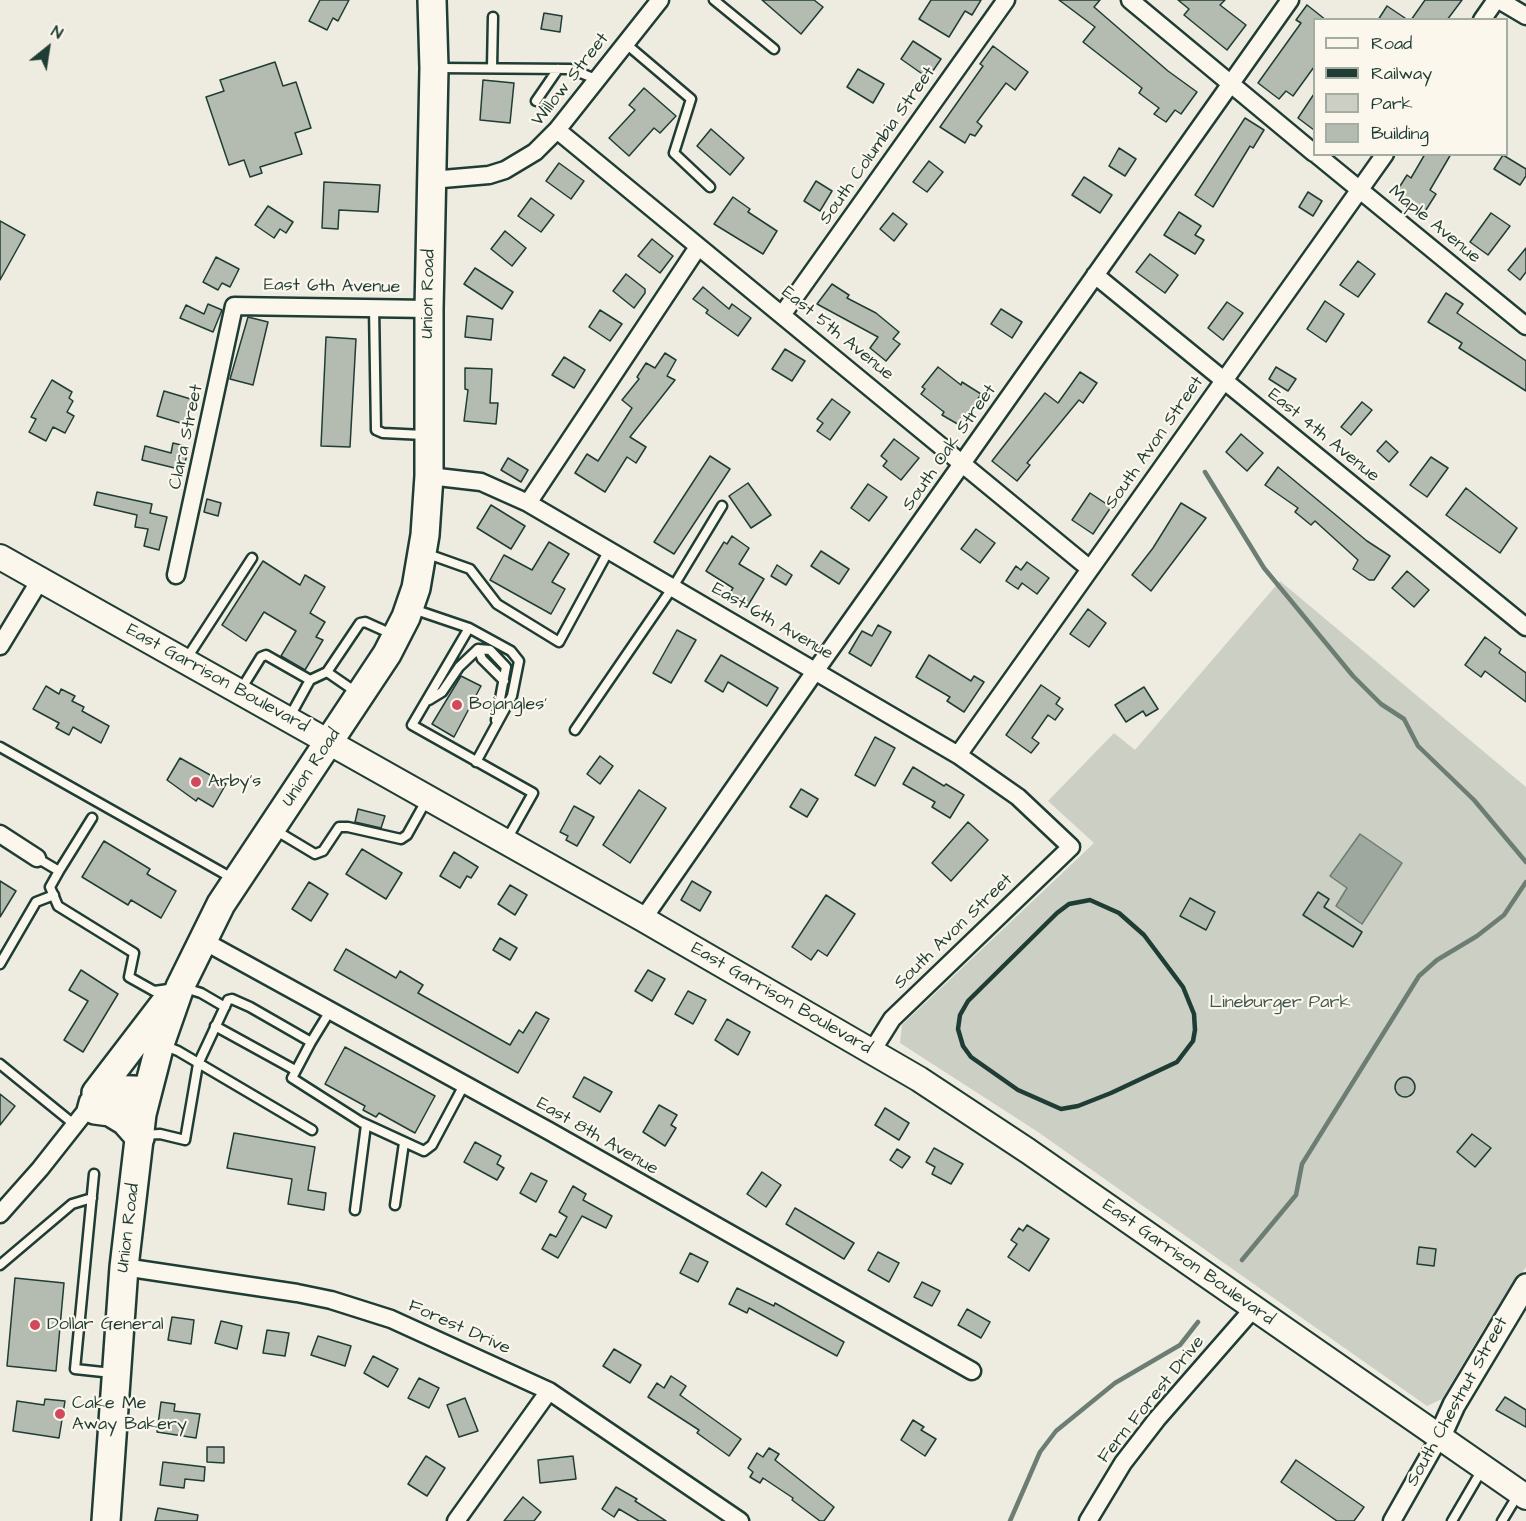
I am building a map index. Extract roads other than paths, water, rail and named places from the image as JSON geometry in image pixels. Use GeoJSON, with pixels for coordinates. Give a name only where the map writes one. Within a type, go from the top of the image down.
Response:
{"type":"FeatureCollection","features":[{"type":"Feature","properties":{"kind":"main road","name":"Union Road"},"geometry":{"type":"LineString","coordinates":[[105,1521],[124,1268],[146,1093],[160,1044],[180,987],[202,940],[237,881],[361,695],[397,636],[410,608],[423,552],[429,476],[429,309],[434,68],[432,0]]}},
{"type":"Feature","properties":{"kind":"main road","name":"East Garrison Boulevard"},"geometry":{"type":"LineString","coordinates":[[0,557],[506,841],[872,1051],[1028,1151],[1522,1495]]}},
{"type":"Feature","properties":{"kind":"main road"},"geometry":{"type":"LineString","coordinates":[[88,1110],[164,1003],[180,987]]}},
{"type":"Feature","properties":{"kind":"main road"},"geometry":{"type":"LineString","coordinates":[[88,1110],[110,1112],[125,1121],[140,1136]]}},
{"type":"Feature","properties":{"kind":"street","name":"Willow Street"},"geometry":{"type":"LineString","coordinates":[[431,180],[478,177],[505,170],[535,152],[557,130],[660,0]]}},
{"type":"Feature","properties":{"kind":"street","name":"South Columbia Street"},"geometry":{"type":"LineString","coordinates":[[782,315],[1006,0]]}},
{"type":"Feature","properties":{"kind":"street","name":"Maple Avenue"},"geometry":{"type":"LineString","coordinates":[[1130,0],[1313,152]]}},
{"type":"Feature","properties":{"kind":"street","name":"South Oak Street"},"geometry":{"type":"LineString","coordinates":[[643,919],[816,670],[1290,0]]}},
{"type":"Feature","properties":{"kind":"street"},"geometry":{"type":"LineString","coordinates":[[1484,18],[1497,0],[1526,16]]}},
{"type":"Feature","properties":{"kind":"street","name":"East 5th Avenue"},"geometry":{"type":"LineString","coordinates":[[557,130],[1090,569]]}},
{"type":"Feature","properties":{"kind":"street","name":"Maple Avenue"},"geometry":{"type":"LineString","coordinates":[[1317,156],[1526,326]]}},
{"type":"Feature","properties":{"kind":"street","name":"South Avon Street"},"geometry":{"type":"LineString","coordinates":[[958,754],[1384,156]]}},
{"type":"Feature","properties":{"kind":"street"},"geometry":{"type":"LineString","coordinates":[[528,503],[698,247]]}},
{"type":"Feature","properties":{"kind":"street","name":"East 4th Avenue"},"geometry":{"type":"LineString","coordinates":[[1095,275],[1526,627]]}},
{"type":"Feature","properties":{"kind":"street","name":"East 6th Avenue"},"geometry":{"type":"LineString","coordinates":[[234,306],[429,309]]}},
{"type":"Feature","properties":{"kind":"street","name":"Clara Street"},"geometry":{"type":"LineString","coordinates":[[176,575],[234,306]]}},
{"type":"Feature","properties":{"kind":"street","name":"East 6th Avenue"},"geometry":{"type":"LineString","coordinates":[[429,476],[481,482],[528,503],[958,754],[1018,797],[1071,847]]}},
{"type":"Feature","properties":{"kind":"street"},"geometry":{"type":"LineString","coordinates":[[0,646],[40,580]]}},
{"type":"Feature","properties":{"kind":"street"},"geometry":{"type":"LineString","coordinates":[[0,834],[37,858]]}},
{"type":"Feature","properties":{"kind":"street","name":"South Avon Street"},"geometry":{"type":"LineString","coordinates":[[872,1051],[892,1019],[1071,847]]}},
{"type":"Feature","properties":{"kind":"street","name":"East 8th Avenue"},"geometry":{"type":"LineString","coordinates":[[202,940],[972,1371]]}},
{"type":"Feature","properties":{"kind":"street"},"geometry":{"type":"LineString","coordinates":[[0,1214],[13,1202],[88,1110],[118,1084],[146,1093]]}},
{"type":"Feature","properties":{"kind":"street","name":"Forest Drive"},"geometry":{"type":"LineString","coordinates":[[124,1268],[331,1300],[391,1320],[549,1390],[740,1521]]}},
{"type":"Feature","properties":{"kind":"street","name":"South Chestnut Street"},"geometry":{"type":"LineString","coordinates":[[1392,1521],[1439,1438],[1454,1404],[1526,1285]]}},
{"type":"Feature","properties":{"kind":"street","name":"Fern Forest Drive"},"geometry":{"type":"LineString","coordinates":[[1088,1521],[1123,1463],[1157,1419],[1253,1309]]}},
{"type":"Feature","properties":{"kind":"street"},"geometry":{"type":"LineString","coordinates":[[456,1521],[549,1390]]}},
{"type":"Feature","properties":{"kind":"lane"},"geometry":{"type":"LineString","coordinates":[[714,0],[774,49]]}},
{"type":"Feature","properties":{"kind":"lane"},"geometry":{"type":"LineString","coordinates":[[492,68],[493,17]]}},
{"type":"Feature","properties":{"kind":"lane"},"geometry":{"type":"LineString","coordinates":[[625,43],[691,99],[674,153],[710,187]]}},
{"type":"Feature","properties":{"kind":"lane"},"geometry":{"type":"LineString","coordinates":[[434,68],[570,69],[596,79]]}},
{"type":"Feature","properties":{"kind":"lane"},"geometry":{"type":"LineString","coordinates":[[536,101],[558,69]]}},
{"type":"Feature","properties":{"kind":"lane"},"geometry":{"type":"LineString","coordinates":[[374,307],[376,430],[383,433],[428,435]]}},
{"type":"Feature","properties":{"kind":"lane"},"geometry":{"type":"LineString","coordinates":[[575,730],[673,587],[722,506]]}},
{"type":"Feature","properties":{"kind":"lane"},"geometry":{"type":"LineString","coordinates":[[423,552],[470,568],[497,604],[560,642],[609,550]]}},
{"type":"Feature","properties":{"kind":"lane"},"geometry":{"type":"LineString","coordinates":[[185,661],[252,558]]}},
{"type":"Feature","properties":{"kind":"lane"},"geometry":{"type":"LineString","coordinates":[[410,608],[469,628],[511,651],[519,661],[512,696],[476,762]]}},
{"type":"Feature","properties":{"kind":"lane"},"geometry":{"type":"LineString","coordinates":[[288,719],[310,680],[327,672],[360,623],[365,622],[397,636]]}},
{"type":"Feature","properties":{"kind":"lane"},"geometry":{"type":"LineString","coordinates":[[469,628],[412,725],[533,793],[506,841]]}},
{"type":"Feature","properties":{"kind":"lane"},"geometry":{"type":"LineString","coordinates":[[426,702],[442,692],[459,667],[478,649],[490,650],[506,667],[495,726]]}},
{"type":"Feature","properties":{"kind":"lane"},"geometry":{"type":"LineString","coordinates":[[240,692],[261,657],[266,655],[310,680]]}},
{"type":"Feature","properties":{"kind":"lane"},"geometry":{"type":"LineString","coordinates":[[327,672],[361,695]]}},
{"type":"Feature","properties":{"kind":"lane"},"geometry":{"type":"LineString","coordinates":[[0,747],[237,881]]}},
{"type":"Feature","properties":{"kind":"lane"},"geometry":{"type":"LineString","coordinates":[[271,828],[315,854],[322,851],[339,827],[401,839],[407,835],[428,798]]}},
{"type":"Feature","properties":{"kind":"lane"},"geometry":{"type":"LineString","coordinates":[[92,818],[50,887],[58,906],[134,953],[129,977],[154,991],[180,987],[201,993],[225,1007]]}},
{"type":"Feature","properties":{"kind":"lane"},"geometry":{"type":"LineString","coordinates":[[37,858],[59,871]]}},
{"type":"Feature","properties":{"kind":"lane"},"geometry":{"type":"LineString","coordinates":[[0,964],[36,902],[54,895]]}},
{"type":"Feature","properties":{"kind":"lane"},"geometry":{"type":"LineString","coordinates":[[140,1136],[160,1134],[185,1140],[198,1064],[215,1026],[232,999],[311,1042]]}},
{"type":"Feature","properties":{"kind":"lane"},"geometry":{"type":"LineString","coordinates":[[330,1011],[292,1078],[366,1125],[424,1151],[432,1145],[464,1085]]}},
{"type":"Feature","properties":{"kind":"lane"},"geometry":{"type":"LineString","coordinates":[[215,1026],[295,1070]]}},
{"type":"Feature","properties":{"kind":"lane"},"geometry":{"type":"LineString","coordinates":[[160,1044],[178,1051],[312,1130]]}},
{"type":"Feature","properties":{"kind":"lane"},"geometry":{"type":"LineString","coordinates":[[0,1064],[88,1110]]}},
{"type":"Feature","properties":{"kind":"lane"},"geometry":{"type":"LineString","coordinates":[[355,1210],[366,1125]]}},
{"type":"Feature","properties":{"kind":"lane"},"geometry":{"type":"LineString","coordinates":[[395,1205],[404,1143]]}},
{"type":"Feature","properties":{"kind":"lane"},"geometry":{"type":"LineString","coordinates":[[94,1174],[75,1369],[116,1374]]}},
{"type":"Feature","properties":{"kind":"lane"},"geometry":{"type":"LineString","coordinates":[[0,1265],[72,1204],[92,1198]]}},
{"type":"Feature","properties":{"kind":"lane"},"geometry":{"type":"LineString","coordinates":[[1452,1521],[1483,1468]]}},
{"type":"Feature","properties":{"kind":"lane"},"geometry":{"type":"LineString","coordinates":[[1502,1521],[1522,1495]]}},
{"type":"Feature","properties":{"kind":"waterway"},"geometry":{"type":"LineString","coordinates":[[1205,472],[1264,568],[1353,676],[1381,704],[1404,719],[1418,746],[1474,800],[1526,862]]}},
{"type":"Feature","properties":{"kind":"waterway"},"geometry":{"type":"LineString","coordinates":[[1242,1260],[1296,1195],[1302,1164],[1419,976],[1437,960],[1477,936],[1504,915],[1526,882]]}},
{"type":"Feature","properties":{"kind":"waterway"},"geometry":{"type":"LineString","coordinates":[[1010,1521],[1040,1452],[1056,1431],[1115,1383],[1180,1345],[1198,1322]]}},
{"type":"Feature","properties":{"kind":"railway"},"geometry":{"type":"LineString","coordinates":[[1090,900],[1119,913],[1144,935],[1183,987],[1194,1014],[1195,1030],[1193,1041],[1177,1062],[1111,1093],[1078,1106],[1061,1109],[1018,1090],[971,1057],[963,1046],[958,1029],[960,1015],[968,1001],[1057,913],[1069,904],[1090,900]]}},
{"type":"Feature","properties":{"kind":"place","name":"Bojangles'"},"geometry":{"type":"Point","coordinates":[457,705]}},
{"type":"Feature","properties":{"kind":"place","name":"Arby's"},"geometry":{"type":"Point","coordinates":[196,782]}},
{"type":"Feature","properties":{"kind":"place","name":"Dollar General"},"geometry":{"type":"Point","coordinates":[35,1325]}},
{"type":"Feature","properties":{"kind":"place","name":"Cake Me Away Bakery"},"geometry":{"type":"Point","coordinates":[60,1414]}},
{"type":"Feature","properties":{"kind":"park label","name":"Lineburger Park"},"geometry":{"type":"Point","coordinates":[1280,1003]}}]}
